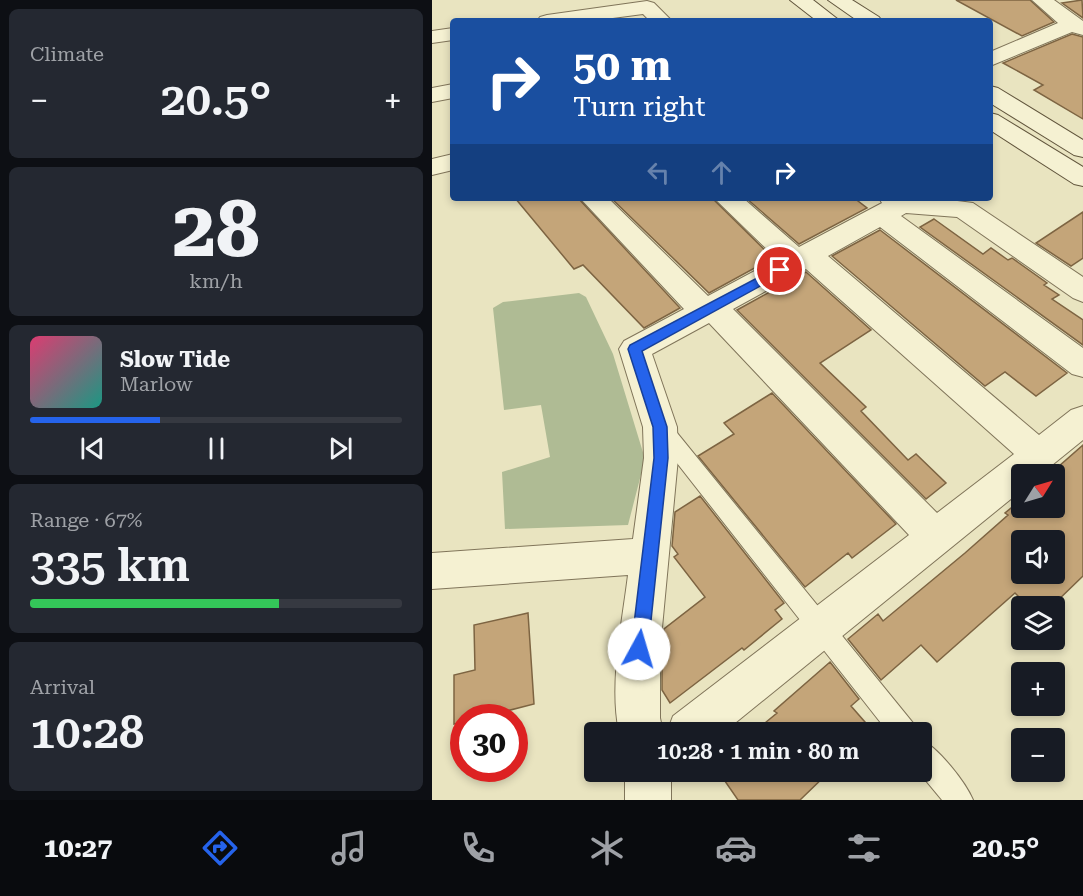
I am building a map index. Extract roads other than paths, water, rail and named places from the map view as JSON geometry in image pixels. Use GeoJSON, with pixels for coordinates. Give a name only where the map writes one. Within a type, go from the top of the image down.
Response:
{"type":"FeatureCollection","features":[{"type":"Feature","properties":{"kind":"street"},"geometry":{"type":"LineString","coordinates":[[800,0],[826,18]]}},
{"type":"Feature","properties":{"kind":"street"},"geometry":{"type":"LineString","coordinates":[[838,0],[867,18]]}},
{"type":"Feature","properties":{"kind":"street"},"geometry":{"type":"LineString","coordinates":[[1042,0],[1078,26]]}},
{"type":"Feature","properties":{"kind":"street"},"geometry":{"type":"LineString","coordinates":[[568,18],[647,7],[659,18]]}},
{"type":"Feature","properties":{"kind":"street"},"geometry":{"type":"LineString","coordinates":[[993,59],[1078,26]]}},
{"type":"Feature","properties":{"kind":"street"},"geometry":{"type":"LineString","coordinates":[[432,37],[450,34]]}},
{"type":"Feature","properties":{"kind":"street"},"geometry":{"type":"LineString","coordinates":[[432,95],[450,92]]}},
{"type":"Feature","properties":{"kind":"street"},"geometry":{"type":"LineString","coordinates":[[993,95],[1083,150]]}},
{"type":"Feature","properties":{"kind":"street"},"geometry":{"type":"LineString","coordinates":[[993,122],[1083,178]]}},
{"type":"Feature","properties":{"kind":"street"},"geometry":{"type":"LineString","coordinates":[[432,167],[450,163]]}},
{"type":"Feature","properties":{"kind":"street"},"geometry":{"type":"LineString","coordinates":[[596,201],[708,309],[935,537]]}},
{"type":"Feature","properties":{"kind":"street"},"geometry":{"type":"LineString","coordinates":[[731,201],[1039,455]]}},
{"type":"Feature","properties":{"kind":"street"},"geometry":{"type":"LineString","coordinates":[[892,206],[1083,365]]}},
{"type":"Feature","properties":{"kind":"street"},"geometry":{"type":"LineString","coordinates":[[639,722],[639,649],[661,458],[660,427],[635,349],[892,206],[964,209],[1083,291]]}},
{"type":"Feature","properties":{"kind":"street"},"geometry":{"type":"LineString","coordinates":[[702,722],[1083,420]]}},
{"type":"Feature","properties":{"kind":"street"},"geometry":{"type":"LineString","coordinates":[[432,571],[649,556]]}},
{"type":"Feature","properties":{"kind":"street"},"geometry":{"type":"LineString","coordinates":[[648,782],[648,800]]}},
{"type":"Feature","properties":{"kind":"lane"},"geometry":{"type":"LineString","coordinates":[[660,427],[896,722]]}},
{"type":"Feature","properties":{"kind":"lane"},"geometry":{"type":"LineString","coordinates":[[932,767],[959,800]]}}]}
